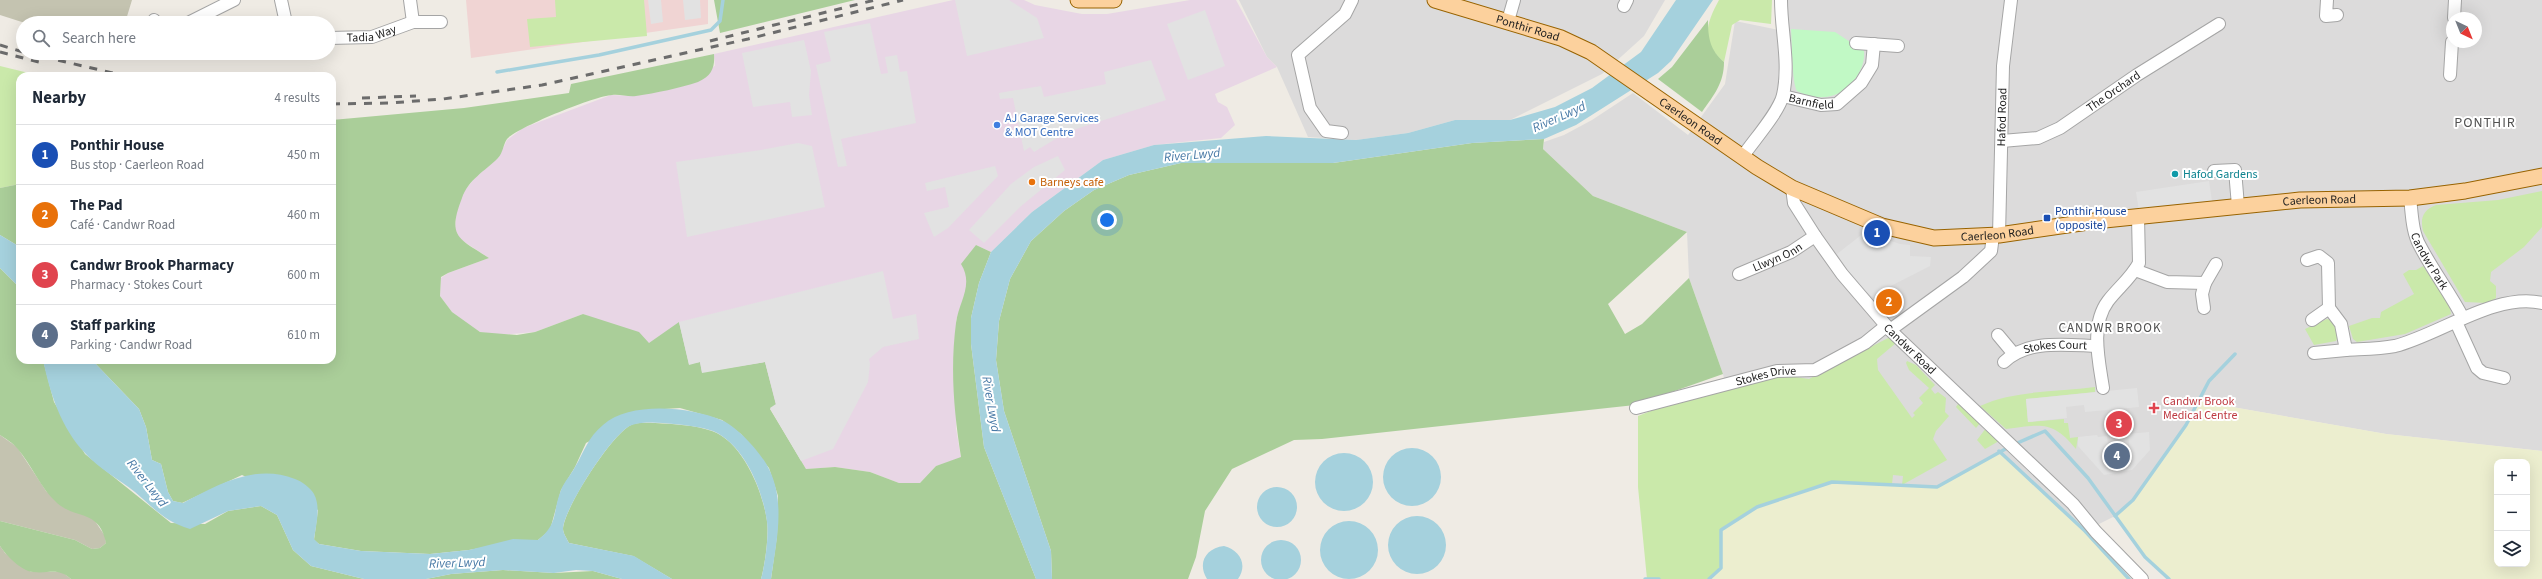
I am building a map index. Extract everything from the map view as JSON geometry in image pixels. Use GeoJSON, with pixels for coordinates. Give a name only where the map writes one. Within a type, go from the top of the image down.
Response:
{"type":"FeatureCollection","features":[{"type":"Feature","properties":{"kind":"main road"},"geometry":{"type":"LineString","coordinates":[[1078,0],[1114,0]]}},
{"type":"Feature","properties":{"kind":"main road","name":"Ponthir Road"},"geometry":{"type":"LineString","coordinates":[[1435,0],[1561,38],[1591,52],[1614,68]]}},
{"type":"Feature","properties":{"kind":"main road","name":"Caerleon Road"},"geometry":{"type":"LineString","coordinates":[[1614,68],[1792,188],[1882,226],[1934,238],[1996,235],[2095,220],[2300,200],[2410,198],[2465,191],[2542,176]]}},
{"type":"Feature","properties":{"kind":"street"},"geometry":{"type":"LineString","coordinates":[[199,16],[219,3],[234,0]]}},
{"type":"Feature","properties":{"kind":"street"},"geometry":{"type":"LineString","coordinates":[[281,0],[284,16]]}},
{"type":"Feature","properties":{"kind":"street"},"geometry":{"type":"LineString","coordinates":[[410,0],[414,22]]}},
{"type":"Feature","properties":{"kind":"street"},"geometry":{"type":"LineString","coordinates":[[1342,133],[1326,131],[1310,108],[1298,55],[1344,14],[1352,0]]}},
{"type":"Feature","properties":{"kind":"street"},"geometry":{"type":"LineString","coordinates":[[1508,21],[1514,0]]}},
{"type":"Feature","properties":{"kind":"street","name":"Barnfield"},"geometry":{"type":"LineString","coordinates":[[1743,156],[1783,96],[1786,62],[1781,24],[1781,0]]}},
{"type":"Feature","properties":{"kind":"street","name":"Hafod Road"},"geometry":{"type":"LineString","coordinates":[[1996,235],[2002,141],[2003,66],[2011,0]]}},
{"type":"Feature","properties":{"kind":"street"},"geometry":{"type":"LineString","coordinates":[[2327,0],[2326,16],[2337,16]]}},
{"type":"Feature","properties":{"kind":"street"},"geometry":{"type":"LineString","coordinates":[[2454,12],[2455,0]]}},
{"type":"Feature","properties":{"kind":"street","name":"Tadia Way"},"geometry":{"type":"LineString","coordinates":[[336,38],[372,37],[414,22],[441,22]]}},
{"type":"Feature","properties":{"kind":"street","name":"The Orchard"},"geometry":{"type":"LineString","coordinates":[[2002,141],[2038,138],[2060,128],[2137,75],[2219,24]]}},
{"type":"Feature","properties":{"kind":"street"},"geometry":{"type":"LineString","coordinates":[[1856,43],[1898,46]]}},
{"type":"Feature","properties":{"kind":"street","name":"Barnfield"},"geometry":{"type":"LineString","coordinates":[[1783,96],[1820,105],[1837,104],[1862,83],[1872,65],[1874,44]]}},
{"type":"Feature","properties":{"kind":"street"},"geometry":{"type":"LineString","coordinates":[[2450,75],[2452,48]]}},
{"type":"Feature","properties":{"kind":"street"},"geometry":{"type":"LineString","coordinates":[[2214,171],[2235,170],[2238,206]]}},
{"type":"Feature","properties":{"kind":"street","name":"Candwr Road"},"geometry":{"type":"LineString","coordinates":[[1792,188],[1794,203],[1815,236],[1842,274],[1888,328],[2073,504],[2096,532],[2142,579]]}},
{"type":"Feature","properties":{"kind":"street","name":"Candwr Park"},"geometry":{"type":"LineString","coordinates":[[2410,198],[2412,219],[2419,246],[2451,294],[2477,368],[2483,373],[2504,378]]}},
{"type":"Feature","properties":{"kind":"street","name":"Stokes Court"},"geometry":{"type":"LineString","coordinates":[[2103,388],[2097,346],[2102,310],[2139,263],[2138,217]]}},
{"type":"Feature","properties":{"kind":"street","name":"Stokes Drive"},"geometry":{"type":"LineString","coordinates":[[1636,408],[1777,371],[1815,370],[1865,343],[1963,277],[1991,251],[1996,235]]}},
{"type":"Feature","properties":{"kind":"street","name":"Llwyn Onn"},"geometry":{"type":"LineString","coordinates":[[1739,274],[1791,252],[1815,236]]}},
{"type":"Feature","properties":{"kind":"street"},"geometry":{"type":"LineString","coordinates":[[2307,260],[2320,256],[2328,263],[2329,308],[2341,324],[2346,350]]}},
{"type":"Feature","properties":{"kind":"street"},"geometry":{"type":"LineString","coordinates":[[2204,308],[2202,294],[2205,283],[2216,264]]}},
{"type":"Feature","properties":{"kind":"street"},"geometry":{"type":"LineString","coordinates":[[2135,270],[2167,282],[2205,283]]}},
{"type":"Feature","properties":{"kind":"street"},"geometry":{"type":"LineString","coordinates":[[2314,353],[2394,346],[2493,307],[2532,300],[2542,303]]}},
{"type":"Feature","properties":{"kind":"street"},"geometry":{"type":"LineString","coordinates":[[2312,320],[2329,308]]}},
{"type":"Feature","properties":{"kind":"street","name":"Stokes Court"},"geometry":{"type":"LineString","coordinates":[[1998,335],[2013,353]]}},
{"type":"Feature","properties":{"kind":"street","name":"Stokes Court"},"geometry":{"type":"LineString","coordinates":[[2004,362],[2013,353],[2054,345],[2097,346]]}},
{"type":"Feature","properties":{"kind":"shaded area"},"geometry":{"type":"Polygon","coordinates":[[[0,0],[132,0],[127,16],[16,16],[16,20],[0,15],[0,0]]]}},
{"type":"Feature","properties":{"kind":"shaded area"},"geometry":{"type":"Polygon","coordinates":[[[466,0],[708,0],[708,24],[471,58],[466,0]]]}},
{"type":"Feature","properties":{"kind":"shaded area"},"geometry":{"type":"Polygon","coordinates":[[[648,0],[661,0],[663,22],[651,24],[648,0]]]}},
{"type":"Feature","properties":{"kind":"shaded area"},"geometry":{"type":"Polygon","coordinates":[[[683,0],[700,0],[701,18],[685,20],[683,0]]]}},
{"type":"Feature","properties":{"kind":"shaded area"},"geometry":{"type":"Polygon","coordinates":[[[953,0],[1024,0],[1035,5],[1082,14],[1107,14],[1190,0],[1236,0],[1267,57],[1277,67],[1215,94],[1218,102],[1227,107],[1235,125],[1221,138],[1154,145],[1103,160],[1032,212],[991,252],[976,245],[967,274],[967,289],[956,320],[956,428],[961,458],[936,466],[920,483],[899,483],[870,472],[835,467],[806,469],[770,408],[649,343],[583,314],[535,332],[500,335],[480,332],[470,326],[452,312],[440,296],[441,278],[448,273],[489,258],[460,239],[455,233],[456,212],[464,191],[476,177],[499,157],[507,140],[523,128],[611,95],[635,96],[715,66],[714,54],[953,0]]]}},
{"type":"Feature","properties":{"kind":"shaded area"},"geometry":{"type":"Polygon","coordinates":[[[955,0],[1009,0],[1037,18],[1044,38],[967,56],[955,0]]]}},
{"type":"Feature","properties":{"kind":"shaded area"},"geometry":{"type":"Polygon","coordinates":[[[1239,0],[1665,0],[1644,36],[1602,74],[1510,120],[1455,120],[1408,133],[1356,140],[1308,137],[1277,67],[1267,57],[1239,0]]]}},
{"type":"Feature","properties":{"kind":"shaded area"},"geometry":{"type":"Polygon","coordinates":[[[1786,0],[2542,0],[2542,451],[2386,434],[2198,401],[2186,425],[2133,500],[2115,516],[2085,531],[1999,451],[1937,487],[1892,484],[1757,507],[1723,374],[1689,278],[1687,232],[1593,196],[1543,149],[1544,142],[1564,135],[1592,120],[1633,93],[1688,135],[1725,84],[1735,21],[1784,31],[1786,0]]]}},
{"type":"Feature","properties":{"kind":"shaded area"},"geometry":{"type":"Polygon","coordinates":[[[1205,10],[1225,66],[1188,80],[1167,24],[1205,10]]]}},
{"type":"Feature","properties":{"kind":"shaded area"},"geometry":{"type":"Polygon","coordinates":[[[870,23],[881,74],[888,73],[885,57],[897,55],[900,72],[907,71],[916,123],[841,139],[847,166],[838,167],[816,65],[831,61],[824,32],[870,23]]]}},
{"type":"Feature","properties":{"kind":"shaded area"},"geometry":{"type":"Polygon","coordinates":[[[804,40],[811,71],[809,95],[812,115],[792,117],[790,102],[753,107],[742,53],[804,40]]]}},
{"type":"Feature","properties":{"kind":"shaded area"},"geometry":{"type":"Polygon","coordinates":[[[1151,60],[1166,100],[1067,132],[1034,152],[1030,147],[1024,151],[1013,98],[1000,99],[999,93],[1041,86],[1044,97],[1106,84],[1104,72],[1151,60]]]}},
{"type":"Feature","properties":{"kind":"shaded area"},"geometry":{"type":"Polygon","coordinates":[[[798,143],[812,146],[825,207],[687,237],[676,162],[761,150],[798,143]]]}},
{"type":"Feature","properties":{"kind":"shaded area"},"geometry":{"type":"Polygon","coordinates":[[[1058,156],[1065,170],[1020,207],[984,243],[969,230],[1011,184],[1034,167],[1058,156]]]}},
{"type":"Feature","properties":{"kind":"shaded area"},"geometry":{"type":"Polygon","coordinates":[[[995,166],[998,176],[948,228],[934,237],[924,213],[949,207],[945,187],[927,191],[925,183],[995,166]]]}},
{"type":"Feature","properties":{"kind":"shaded area"},"geometry":{"type":"Polygon","coordinates":[[[2209,181],[2212,201],[2139,211],[2136,192],[2209,181]]]}},
{"type":"Feature","properties":{"kind":"shaded area"},"geometry":{"type":"Polygon","coordinates":[[[1865,232],[1900,244],[1910,245],[1910,256],[1931,257],[1930,266],[1881,291],[1891,312],[1857,284],[1837,254],[1865,232]]]}},
{"type":"Feature","properties":{"kind":"shaded area"},"geometry":{"type":"Polygon","coordinates":[[[883,271],[893,319],[916,314],[919,339],[883,347],[869,359],[870,364],[868,382],[833,449],[801,461],[770,408],[776,404],[765,362],[702,373],[700,362],[689,365],[679,322],[883,271]]]}},
{"type":"Feature","properties":{"kind":"shaded area"},"geometry":{"type":"Polygon","coordinates":[[[2137,388],[2139,407],[2085,412],[2084,405],[2066,407],[2067,418],[2028,422],[2026,399],[2137,388]]]}},
{"type":"Feature","properties":{"kind":"shaded area"},"geometry":{"type":"Polygon","coordinates":[[[2198,401],[2386,434],[2542,451],[2542,579],[2169,579],[2145,557],[2115,516],[2133,500],[2186,425],[2198,401]]]}},
{"type":"Feature","properties":{"kind":"shaded area"},"geometry":{"type":"Polygon","coordinates":[[[2149,432],[2150,450],[2132,470],[2104,475],[2078,446],[2078,437],[2097,435],[2098,437],[2107,436],[2109,453],[2130,451],[2128,434],[2149,432]]]}},
{"type":"Feature","properties":{"kind":"shaded area"},"geometry":{"type":"Polygon","coordinates":[[[0,435],[17,447],[46,491],[73,511],[93,518],[105,536],[106,543],[100,548],[92,549],[75,540],[0,521],[0,435]]]}},
{"type":"Feature","properties":{"kind":"shaded area"},"geometry":{"type":"Polygon","coordinates":[[[1999,451],[2085,531],[2129,579],[1709,579],[1721,568],[1721,530],[1757,507],[1832,482],[1937,487],[1999,451]]]}},
{"type":"Feature","properties":{"kind":"shaded area"},"geometry":{"type":"Polygon","coordinates":[[[0,546],[5,553],[31,572],[62,572],[71,579],[0,579],[0,546]]]}},
{"type":"Feature","properties":{"kind":"green space"},"geometry":{"type":"Polygon","coordinates":[[[555,0],[644,0],[647,36],[530,47],[527,19],[556,17],[555,0]]]}},
{"type":"Feature","properties":{"kind":"green space"},"geometry":{"type":"Polygon","coordinates":[[[714,0],[855,0],[720,33],[714,0]]]}},
{"type":"Feature","properties":{"kind":"green space"},"geometry":{"type":"Polygon","coordinates":[[[1719,0],[1772,0],[1771,24],[1740,20],[1732,25],[1724,62],[1716,55],[1708,40],[1711,17],[1719,0]]]}},
{"type":"Feature","properties":{"kind":"green space"},"geometry":{"type":"Polygon","coordinates":[[[1708,20],[1711,43],[1716,53],[1724,62],[1724,69],[1718,88],[1702,112],[1658,79],[1672,67],[1708,20]]]}},
{"type":"Feature","properties":{"kind":"green space"},"geometry":{"type":"Polygon","coordinates":[[[1791,29],[1835,32],[1864,51],[1864,58],[1859,73],[1850,85],[1838,94],[1831,96],[1813,96],[1797,91],[1793,72],[1791,29]]]}},
{"type":"Feature","properties":{"kind":"green space"},"geometry":{"type":"Polygon","coordinates":[[[714,54],[712,71],[703,80],[668,90],[636,96],[615,95],[603,97],[574,106],[541,120],[526,127],[507,139],[500,156],[477,176],[468,186],[462,198],[456,221],[458,235],[463,241],[489,258],[441,277],[440,296],[452,312],[480,332],[517,335],[535,332],[583,314],[639,332],[649,343],[679,322],[689,364],[700,362],[702,372],[765,362],[776,405],[770,409],[806,469],[835,467],[870,472],[899,483],[920,483],[936,466],[961,457],[956,424],[953,374],[954,340],[956,323],[966,286],[965,272],[961,264],[976,245],[991,252],[979,283],[971,318],[971,344],[984,447],[1036,579],[771,579],[777,536],[778,496],[769,468],[741,434],[722,420],[680,408],[649,410],[586,443],[575,467],[561,490],[550,530],[538,540],[525,540],[469,550],[430,554],[361,551],[319,544],[314,540],[318,510],[242,475],[182,503],[173,501],[168,492],[161,464],[152,460],[146,427],[139,409],[96,364],[336,364],[336,120],[464,108],[569,93],[571,84],[714,54]]]}},
{"type":"Feature","properties":{"kind":"green space"},"geometry":{"type":"Polygon","coordinates":[[[0,66],[25,72],[16,72],[16,185],[0,188],[0,66]]]}},
{"type":"Feature","properties":{"kind":"green space"},"geometry":{"type":"Polygon","coordinates":[[[1544,139],[1543,149],[1593,196],[1687,232],[1608,304],[1625,334],[1642,324],[1689,278],[1723,374],[1635,405],[1322,439],[1294,440],[1232,469],[1205,511],[1196,557],[1188,579],[1052,579],[1051,551],[1004,411],[996,360],[999,321],[1010,279],[1031,241],[1064,211],[1094,190],[1129,175],[1181,163],[1333,163],[1472,143],[1544,139]]]}},
{"type":"Feature","properties":{"kind":"green space"},"geometry":{"type":"Polygon","coordinates":[[[16,185],[16,245],[0,235],[0,188],[16,185]]]}},
{"type":"Feature","properties":{"kind":"green space"},"geometry":{"type":"Polygon","coordinates":[[[2542,191],[2542,227],[2524,247],[2491,272],[2490,281],[2496,286],[2496,298],[2488,303],[2465,302],[2423,231],[2422,218],[2425,212],[2436,205],[2498,200],[2542,191]]]}},
{"type":"Feature","properties":{"kind":"green space"},"geometry":{"type":"Polygon","coordinates":[[[2423,266],[2449,304],[2451,314],[2405,334],[2357,342],[2353,339],[2349,326],[2372,318],[2380,318],[2381,312],[2414,294],[2403,274],[2409,270],[2416,270],[2423,266]]]}},
{"type":"Feature","properties":{"kind":"green space"},"geometry":{"type":"Polygon","coordinates":[[[0,268],[16,284],[16,364],[44,364],[54,402],[85,454],[171,523],[205,524],[228,511],[261,506],[277,515],[293,550],[311,566],[364,579],[71,579],[62,573],[57,572],[28,571],[14,562],[0,546],[0,521],[75,540],[92,549],[100,548],[106,543],[103,532],[93,520],[72,512],[57,503],[51,497],[17,448],[0,435],[0,268]]]}},
{"type":"Feature","properties":{"kind":"green space"},"geometry":{"type":"Polygon","coordinates":[[[2327,319],[2331,320],[2336,327],[2338,335],[2336,341],[2314,345],[2305,329],[2327,319]]]}},
{"type":"Feature","properties":{"kind":"green space"},"geometry":{"type":"Polygon","coordinates":[[[1890,337],[1896,343],[1877,359],[1878,370],[1912,418],[1915,415],[1913,413],[1923,403],[1919,398],[1929,388],[1909,370],[1906,363],[1907,361],[1916,365],[1935,385],[1931,389],[1935,394],[1938,392],[1946,398],[1945,412],[1949,416],[1936,431],[1933,439],[1947,460],[1902,485],[1903,476],[1893,475],[1892,484],[1832,482],[1757,507],[1721,530],[1721,568],[1709,579],[1647,579],[1638,487],[1638,416],[1661,407],[1782,375],[1809,379],[1890,337]]]}},
{"type":"Feature","properties":{"kind":"green space"},"geometry":{"type":"Polygon","coordinates":[[[2095,387],[2095,392],[2026,399],[2028,422],[2064,419],[2064,423],[2068,423],[2070,438],[2078,437],[2076,449],[2060,433],[2045,426],[2028,426],[2006,429],[1980,406],[2007,397],[2022,394],[2095,387]]]}},
{"type":"Feature","properties":{"kind":"green space"},"geometry":{"type":"Polygon","coordinates":[[[1960,401],[1981,422],[1976,428],[1956,407],[1960,401]]]}},
{"type":"Feature","properties":{"kind":"green space"},"geometry":{"type":"Polygon","coordinates":[[[639,423],[677,424],[712,431],[723,437],[742,457],[750,469],[756,483],[765,509],[767,521],[766,550],[761,579],[672,579],[633,556],[569,543],[563,531],[565,519],[580,489],[601,456],[612,442],[631,425],[639,423]]]}},
{"type":"Feature","properties":{"kind":"green space"},"geometry":{"type":"Polygon","coordinates":[[[1986,428],[1999,441],[1985,449],[1977,440],[1986,428]]]}},
{"type":"Feature","properties":{"kind":"green space"},"geometry":{"type":"Polygon","coordinates":[[[503,570],[554,573],[593,571],[622,579],[426,579],[451,574],[503,570]]]}},
{"type":"Feature","properties":{"kind":"water","name":"River Lwyd"},"geometry":{"type":"Polygon","coordinates":[[[1676,0],[1713,0],[1671,61],[1658,73],[1576,125],[1544,139],[1472,143],[1333,163],[1181,163],[1129,175],[1094,190],[1064,211],[1031,241],[1010,279],[999,321],[996,360],[1004,411],[1051,551],[1052,579],[1036,579],[984,447],[971,344],[971,318],[979,283],[991,252],[1032,212],[1103,160],[1154,145],[1266,136],[1356,140],[1408,133],[1455,120],[1510,120],[1555,107],[1592,88],[1641,52],[1676,0]]]}},
{"type":"Feature","properties":{"kind":"water"},"geometry":{"type":"Polygon","coordinates":[[[0,235],[16,245],[16,284],[0,268],[0,235]]]}},
{"type":"Feature","properties":{"kind":"water","name":"River Lwyd"},"geometry":{"type":"Polygon","coordinates":[[[44,364],[96,364],[139,409],[146,427],[152,460],[161,464],[168,492],[173,501],[183,503],[210,489],[237,478],[266,473],[280,475],[300,481],[313,492],[318,510],[314,539],[319,544],[361,551],[430,554],[469,550],[513,539],[538,540],[545,534],[552,523],[558,498],[564,484],[590,440],[603,425],[615,417],[628,412],[644,409],[677,410],[708,415],[727,423],[755,448],[766,463],[774,482],[777,495],[778,523],[771,579],[761,579],[766,550],[767,522],[761,496],[750,469],[743,457],[724,437],[713,431],[699,427],[642,423],[632,425],[624,430],[602,455],[580,489],[565,519],[563,529],[569,543],[634,556],[672,579],[622,579],[593,571],[576,570],[554,573],[503,570],[451,574],[426,579],[364,579],[311,566],[293,550],[277,515],[261,506],[228,511],[190,529],[166,518],[135,492],[96,464],[85,453],[69,433],[58,410],[49,385],[44,364]]]}},
{"type":"Feature","properties":{"kind":"water"},"geometry":{"type":"Polygon","coordinates":[[[1412,448],[1423,450],[1436,461],[1439,466],[1441,477],[1439,488],[1428,501],[1423,504],[1412,506],[1401,504],[1388,493],[1385,488],[1383,477],[1385,466],[1396,453],[1401,450],[1412,448]]]}},
{"type":"Feature","properties":{"kind":"water"},"geometry":{"type":"Polygon","coordinates":[[[1344,453],[1355,455],[1368,466],[1371,471],[1373,482],[1371,493],[1360,506],[1355,509],[1344,511],[1333,509],[1320,498],[1317,493],[1315,482],[1317,471],[1328,458],[1333,455],[1344,453]]]}},
{"type":"Feature","properties":{"kind":"water"},"geometry":{"type":"Polygon","coordinates":[[[1281,487],[1288,490],[1294,496],[1297,507],[1296,515],[1288,524],[1281,527],[1273,527],[1266,524],[1258,515],[1257,503],[1260,496],[1269,488],[1281,487]]]}},
{"type":"Feature","properties":{"kind":"water"},"geometry":{"type":"Polygon","coordinates":[[[1417,516],[1428,518],[1441,529],[1444,534],[1446,545],[1444,556],[1433,569],[1428,572],[1417,574],[1406,572],[1393,561],[1390,556],[1388,545],[1390,534],[1401,521],[1406,518],[1417,516]]]}},
{"type":"Feature","properties":{"kind":"water"},"geometry":{"type":"Polygon","coordinates":[[[1349,521],[1360,523],[1373,534],[1376,539],[1378,550],[1376,561],[1365,574],[1360,577],[1349,579],[1338,577],[1325,566],[1322,561],[1320,550],[1322,539],[1333,526],[1338,523],[1349,521]]]}},
{"type":"Feature","properties":{"kind":"water"},"geometry":{"type":"Polygon","coordinates":[[[1277,540],[1285,540],[1292,543],[1298,549],[1301,560],[1298,571],[1292,577],[1285,580],[1277,580],[1270,577],[1264,571],[1261,564],[1261,556],[1264,549],[1270,543],[1277,540]]]}},
{"type":"Feature","properties":{"kind":"water"},"geometry":{"type":"Polygon","coordinates":[[[1224,546],[1234,551],[1241,559],[1241,574],[1238,579],[1207,579],[1203,567],[1205,557],[1212,550],[1224,546]]]}},
{"type":"Feature","properties":{"kind":"waterway"},"geometry":{"type":"LineString","coordinates":[[497,72],[599,55],[711,30],[720,21],[723,0]]}},
{"type":"Feature","properties":{"kind":"waterway"},"geometry":{"type":"LineString","coordinates":[[2115,516],[2133,500],[2186,425],[2209,381],[2235,354]]}},
{"type":"Feature","properties":{"kind":"waterway"},"geometry":{"type":"LineString","coordinates":[[2015,444],[2045,431],[2088,478],[2145,557],[2169,579]]}},
{"type":"Feature","properties":{"kind":"waterway"},"geometry":{"type":"LineString","coordinates":[[1709,579],[1721,568],[1721,530],[1757,507],[1832,482],[1937,487],[2009,447]]}},
{"type":"Feature","properties":{"kind":"waterway"},"geometry":{"type":"LineString","coordinates":[[1999,451],[2085,531],[2129,579]]}},
{"type":"Feature","properties":{"kind":"waterway"},"geometry":{"type":"LineString","coordinates":[[1645,579],[1659,579]]}},
{"type":"Feature","properties":{"kind":"railway"},"geometry":{"type":"LineString","coordinates":[[710,41],[875,0]]}},
{"type":"Feature","properties":{"kind":"railway"},"geometry":{"type":"LineString","coordinates":[[336,104],[389,103],[443,99],[542,85],[748,39],[903,0]]}},
{"type":"Feature","properties":{"kind":"railway"},"geometry":{"type":"LineString","coordinates":[[0,45],[16,50]]}},
{"type":"Feature","properties":{"kind":"railway"},"geometry":{"type":"LineString","coordinates":[[0,52],[16,56]]}},
{"type":"Feature","properties":{"kind":"railway"},"geometry":{"type":"LineString","coordinates":[[31,60],[39,62]]}},
{"type":"Feature","properties":{"kind":"railway"},"geometry":{"type":"LineString","coordinates":[[57,60],[109,72]]}},
{"type":"Feature","properties":{"kind":"railway"},"geometry":{"type":"LineString","coordinates":[[362,98],[416,96]]}},
{"type":"Feature","properties":{"kind":"place","name":"AJ Garage Services & MOT Centre"},"geometry":{"type":"Point","coordinates":[997,125]}},
{"type":"Feature","properties":{"kind":"place","name":"Hafod Gardens"},"geometry":{"type":"Point","coordinates":[2175,174]}},
{"type":"Feature","properties":{"kind":"place","name":"Barneys cafe"},"geometry":{"type":"Point","coordinates":[1032,182]}},
{"type":"Feature","properties":{"kind":"place","name":"Ponthir House (opposite)"},"geometry":{"type":"Point","coordinates":[2047,218]}},
{"type":"Feature","properties":{"kind":"place","name":"Ponthir House"},"geometry":{"type":"Point","coordinates":[1877,233]}},
{"type":"Feature","properties":{"kind":"place","name":"The Pad"},"geometry":{"type":"Point","coordinates":[1889,302]}},
{"type":"Feature","properties":{"kind":"place","name":"Candwr Brook Medical Centre"},"geometry":{"type":"Point","coordinates":[2154,408]}},
{"type":"Feature","properties":{"kind":"place","name":"Candwr Brook Pharmacy"},"geometry":{"type":"Point","coordinates":[2119,424]}},
{"type":"Feature","properties":{"kind":"place","name":"Staff parking"},"geometry":{"type":"Point","coordinates":[2117,456]}},
{"type":"Feature","properties":{"kind":"district","name":"PONTHIR"},"geometry":{"type":"Point","coordinates":[2485,123]}},
{"type":"Feature","properties":{"kind":"district","name":"CANDWR BROOK"},"geometry":{"type":"Point","coordinates":[2110,328]}}]}
